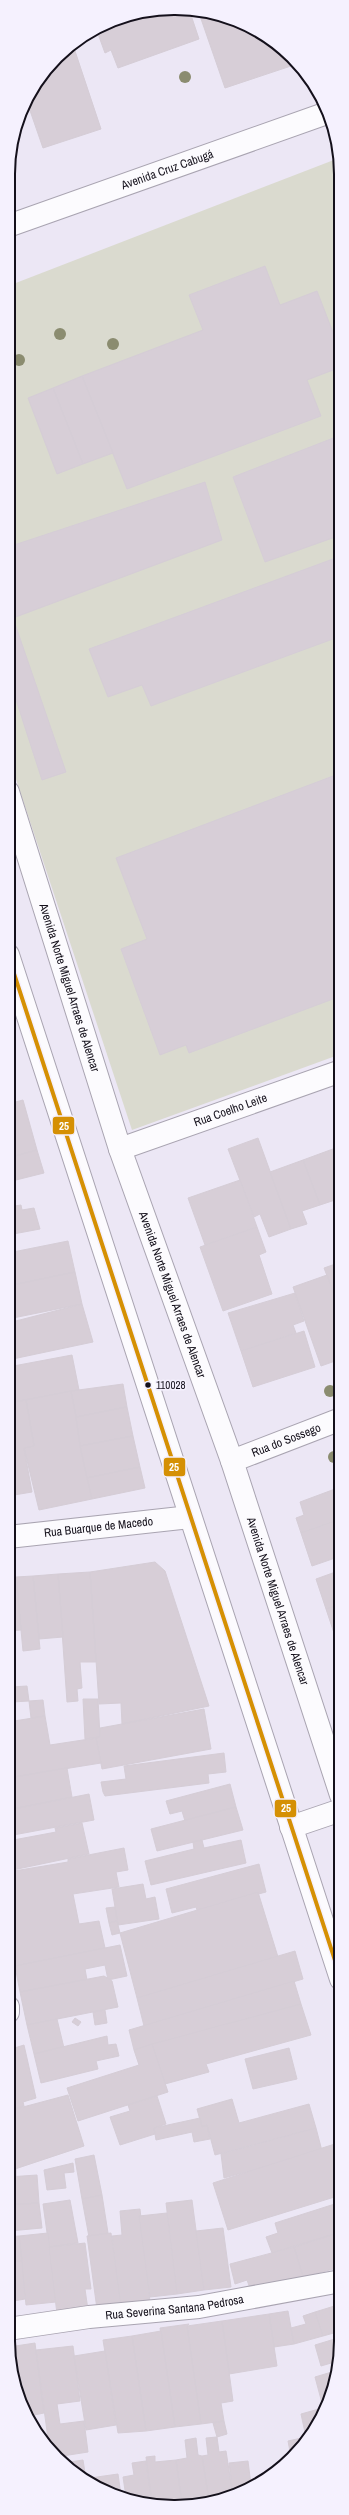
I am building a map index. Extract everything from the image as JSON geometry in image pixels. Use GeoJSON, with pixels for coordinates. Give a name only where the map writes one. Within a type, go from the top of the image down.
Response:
{"type":"FeatureCollection","features":[{"type":"Feature","properties":{"kind":"main road","name":"Avenida Cruz Cabugá"},"geometry":{"type":"LineString","coordinates":[[15,224],[323,115]]}},
{"type":"Feature","properties":{"kind":"main road","name":"Avenida Norte Miguel Arraes de Alencar"},"geometry":{"type":"LineString","coordinates":[[15,814],[120,1150],[232,1461],[334,1774]]}},
{"type":"Feature","properties":{"kind":"main road"},"geometry":{"type":"LineString","coordinates":[[15,977],[334,1958]]}},
{"type":"Feature","properties":{"kind":"main road","name":"Rua Coelho Leite"},"geometry":{"type":"LineString","coordinates":[[120,1150],[334,1073]]}},
{"type":"Feature","properties":{"kind":"main road","name":"Rua do Sossego"},"geometry":{"type":"LineString","coordinates":[[232,1461],[334,1422]]}},
{"type":"Feature","properties":{"kind":"main road","name":"Rua Buarque de Macedo"},"geometry":{"type":"LineString","coordinates":[[15,1536],[190,1517]]}},
{"type":"Feature","properties":{"kind":"main road"},"geometry":{"type":"LineString","coordinates":[[291,1827],[334,1812]]}},
{"type":"Feature","properties":{"kind":"main road","name":"Rua Severina Santana Pedrosa"},"geometry":{"type":"LineString","coordinates":[[15,2329],[89,2318],[199,2307],[334,2282]]}},
{"type":"Feature","properties":{"kind":"shaded area"},"geometry":{"type":"Polygon","coordinates":[[[334,160],[334,1057],[132,1130],[15,776],[15,283],[334,160]]]}},
{"type":"Feature","properties":{"kind":"building"},"geometry":{"type":"Polygon","coordinates":[[[154,16],[191,16],[199,39],[118,68],[111,50],[105,53],[98,34],[123,23],[154,16]]]}},
{"type":"Feature","properties":{"kind":"building"},"geometry":{"type":"Polygon","coordinates":[[[200,17],[226,23],[245,31],[272,48],[291,66],[225,88],[200,17]]]}},
{"type":"Feature","properties":{"kind":"building"},"geometry":{"type":"Polygon","coordinates":[[[75,50],[101,129],[43,148],[29,108],[48,77],[75,50]]]}},
{"type":"Feature","properties":{"kind":"building"},"geometry":{"type":"Polygon","coordinates":[[[265,266],[280,305],[317,291],[334,335],[334,370],[307,380],[321,416],[127,489],[82,376],[203,330],[189,295],[265,266]]]}},
{"type":"Feature","properties":{"kind":"building"},"geometry":{"type":"Polygon","coordinates":[[[82,376],[113,453],[83,464],[53,388],[82,376]]]}},
{"type":"Feature","properties":{"kind":"building"},"geometry":{"type":"Polygon","coordinates":[[[53,388],[83,464],[57,474],[28,398],[53,388]]]}},
{"type":"Feature","properties":{"kind":"building"},"geometry":{"type":"Polygon","coordinates":[[[334,438],[334,537],[265,562],[233,477],[334,438]]]}},
{"type":"Feature","properties":{"kind":"building"},"geometry":{"type":"Polygon","coordinates":[[[205,482],[222,540],[15,617],[15,545],[205,482]]]}},
{"type":"Feature","properties":{"kind":"building"},"geometry":{"type":"Polygon","coordinates":[[[334,559],[334,639],[151,706],[142,685],[108,697],[89,649],[334,559]]]}},
{"type":"Feature","properties":{"kind":"building"},"geometry":{"type":"Polygon","coordinates":[[[15,624],[66,772],[42,780],[15,697],[15,624]]]}},
{"type":"Feature","properties":{"kind":"building"},"geometry":{"type":"Polygon","coordinates":[[[334,776],[334,999],[189,1053],[186,1045],[160,1055],[121,949],[147,939],[116,858],[334,776]]]}},
{"type":"Feature","properties":{"kind":"building"},"geometry":{"type":"Polygon","coordinates":[[[23,1100],[37,1150],[15,1156],[15,1102],[23,1100]]]}},
{"type":"Feature","properties":{"kind":"building"},"geometry":{"type":"Polygon","coordinates":[[[258,1138],[291,1229],[269,1237],[260,1214],[254,1217],[228,1149],[258,1138]]]}},
{"type":"Feature","properties":{"kind":"building"},"geometry":{"type":"Polygon","coordinates":[[[334,1149],[334,1200],[320,1205],[303,1160],[334,1149]]]}},
{"type":"Feature","properties":{"kind":"building"},"geometry":{"type":"Polygon","coordinates":[[[37,1150],[44,1173],[15,1180],[15,1156],[37,1150]]]}},
{"type":"Feature","properties":{"kind":"building"},"geometry":{"type":"Polygon","coordinates":[[[303,1160],[320,1205],[302,1211],[307,1224],[291,1229],[270,1172],[303,1160]]]}},
{"type":"Feature","properties":{"kind":"building"},"geometry":{"type":"Polygon","coordinates":[[[240,1180],[257,1227],[205,1245],[188,1198],[240,1180]]]}},
{"type":"Feature","properties":{"kind":"building"},"geometry":{"type":"Polygon","coordinates":[[[21,1205],[22,1210],[34,1208],[40,1229],[15,1234],[15,1206],[21,1205]]]}},
{"type":"Feature","properties":{"kind":"building"},"geometry":{"type":"Polygon","coordinates":[[[257,1227],[266,1252],[259,1255],[272,1294],[223,1311],[200,1247],[257,1227]]]}},
{"type":"Feature","properties":{"kind":"building"},"geometry":{"type":"Polygon","coordinates":[[[68,1241],[75,1272],[15,1285],[15,1252],[68,1241]]]}},
{"type":"Feature","properties":{"kind":"building"},"geometry":{"type":"Polygon","coordinates":[[[334,1264],[334,1294],[324,1268],[334,1264]]]}},
{"type":"Feature","properties":{"kind":"building"},"geometry":{"type":"Polygon","coordinates":[[[75,1272],[82,1304],[15,1318],[15,1285],[75,1272]]]}},
{"type":"Feature","properties":{"kind":"building"},"geometry":{"type":"Polygon","coordinates":[[[327,1275],[334,1294],[334,1361],[321,1366],[293,1287],[327,1275]]]}},
{"type":"Feature","properties":{"kind":"building"},"geometry":{"type":"Polygon","coordinates":[[[295,1293],[304,1321],[293,1325],[296,1333],[241,1351],[228,1313],[295,1293]]]}},
{"type":"Feature","properties":{"kind":"building"},"geometry":{"type":"Polygon","coordinates":[[[82,1304],[93,1342],[15,1359],[15,1321],[82,1304]]]}},
{"type":"Feature","properties":{"kind":"building"},"geometry":{"type":"Polygon","coordinates":[[[304,1331],[315,1367],[253,1387],[241,1351],[304,1331]]]}},
{"type":"Feature","properties":{"kind":"building"},"geometry":{"type":"Polygon","coordinates":[[[72,1355],[79,1390],[15,1402],[15,1366],[72,1355]]]}},
{"type":"Feature","properties":{"kind":"building"},"geometry":{"type":"Polygon","coordinates":[[[123,1384],[127,1407],[76,1417],[71,1391],[123,1384]]]}},
{"type":"Feature","properties":{"kind":"building"},"geometry":{"type":"Polygon","coordinates":[[[71,1391],[92,1499],[39,1510],[24,1448],[34,1446],[26,1400],[71,1391]]]}},
{"type":"Feature","properties":{"kind":"building"},"geometry":{"type":"Polygon","coordinates":[[[26,1400],[34,1446],[24,1448],[32,1492],[15,1495],[15,1402],[26,1400]]]}},
{"type":"Feature","properties":{"kind":"building"},"geometry":{"type":"Polygon","coordinates":[[[127,1407],[133,1436],[80,1446],[76,1417],[127,1407]]]}},
{"type":"Feature","properties":{"kind":"building"},"geometry":{"type":"Polygon","coordinates":[[[133,1436],[140,1467],[87,1478],[80,1446],[133,1436]]]}},
{"type":"Feature","properties":{"kind":"building"},"geometry":{"type":"Polygon","coordinates":[[[140,1467],[145,1488],[92,1499],[87,1478],[140,1467]]]}},
{"type":"Feature","properties":{"kind":"building"},"geometry":{"type":"Polygon","coordinates":[[[334,1489],[334,1521],[301,1533],[296,1518],[304,1515],[300,1502],[334,1489]]]}},
{"type":"Feature","properties":{"kind":"building"},"geometry":{"type":"Polygon","coordinates":[[[334,1521],[334,1558],[312,1566],[301,1533],[334,1521]]]}},
{"type":"Feature","properties":{"kind":"building"},"geometry":{"type":"Polygon","coordinates":[[[155,1562],[165,1571],[209,1706],[122,1724],[121,1703],[99,1704],[90,1572],[155,1562]]]}},
{"type":"Feature","properties":{"kind":"building"},"geometry":{"type":"Polygon","coordinates":[[[90,1572],[96,1662],[80,1662],[82,1688],[77,1689],[78,1701],[67,1702],[58,1574],[90,1572]]]}},
{"type":"Feature","properties":{"kind":"building"},"geometry":{"type":"Polygon","coordinates":[[[334,1573],[334,1606],[326,1609],[316,1579],[334,1573]]]}},
{"type":"Feature","properties":{"kind":"building"},"geometry":{"type":"Polygon","coordinates":[[[58,1574],[63,1637],[39,1639],[33,1576],[58,1574]]]}},
{"type":"Feature","properties":{"kind":"building"},"geometry":{"type":"Polygon","coordinates":[[[33,1576],[40,1649],[23,1651],[16,1577],[33,1576]]]}},
{"type":"Feature","properties":{"kind":"building"},"geometry":{"type":"Polygon","coordinates":[[[15,1577],[21,1630],[15,1630],[15,1577]]]}},
{"type":"Feature","properties":{"kind":"building"},"geometry":{"type":"Polygon","coordinates":[[[334,1606],[334,1633],[326,1609],[334,1606]]]}},
{"type":"Feature","properties":{"kind":"building"},"geometry":{"type":"Polygon","coordinates":[[[27,1686],[29,1701],[15,1702],[15,1687],[27,1686]]]}},
{"type":"Feature","properties":{"kind":"building"},"geometry":{"type":"Polygon","coordinates":[[[83,1699],[98,1699],[100,1737],[85,1739],[83,1699]]]}},
{"type":"Feature","properties":{"kind":"building"},"geometry":{"type":"Polygon","coordinates":[[[43,1700],[45,1716],[31,1718],[29,1701],[43,1700]]]}},
{"type":"Feature","properties":{"kind":"building"},"geometry":{"type":"Polygon","coordinates":[[[204,1709],[211,1749],[102,1769],[96,1738],[100,1737],[100,1728],[204,1709]]]}},
{"type":"Feature","properties":{"kind":"building"},"geometry":{"type":"Polygon","coordinates":[[[45,1716],[50,1745],[96,1738],[101,1763],[15,1777],[15,1721],[45,1716]]]}},
{"type":"Feature","properties":{"kind":"building"},"geometry":{"type":"Polygon","coordinates":[[[224,1753],[226,1772],[208,1774],[209,1783],[105,1796],[103,1792],[101,1782],[126,1779],[124,1766],[224,1753]]]}},
{"type":"Feature","properties":{"kind":"building"},"geometry":{"type":"Polygon","coordinates":[[[67,1768],[72,1797],[15,1809],[15,1777],[67,1768]]]}},
{"type":"Feature","properties":{"kind":"building"},"geometry":{"type":"Polygon","coordinates":[[[230,1784],[236,1807],[185,1821],[182,1811],[170,1814],[166,1801],[230,1784]]]}},
{"type":"Feature","properties":{"kind":"building"},"geometry":{"type":"Polygon","coordinates":[[[89,1794],[94,1820],[15,1835],[15,1809],[89,1794]]]}},
{"type":"Feature","properties":{"kind":"building"},"geometry":{"type":"Polygon","coordinates":[[[236,1807],[243,1830],[157,1851],[151,1829],[236,1807]]]}},
{"type":"Feature","properties":{"kind":"building"},"geometry":{"type":"Polygon","coordinates":[[[82,1823],[89,1854],[15,1870],[15,1840],[56,1832],[55,1828],[82,1823]]]}},
{"type":"Feature","properties":{"kind":"building"},"geometry":{"type":"Polygon","coordinates":[[[202,1840],[204,1848],[241,1840],[246,1863],[151,1885],[145,1861],[194,1849],[193,1842],[202,1840]]]}},
{"type":"Feature","properties":{"kind":"building"},"geometry":{"type":"Polygon","coordinates":[[[124,1848],[128,1870],[116,1872],[119,1887],[73,1894],[79,1924],[99,1921],[105,1948],[15,1966],[15,1871],[68,1862],[68,1859],[124,1848]]]}},
{"type":"Feature","properties":{"kind":"building"},"geometry":{"type":"Polygon","coordinates":[[[259,1864],[266,1892],[197,1910],[196,1907],[172,1913],[166,1889],[259,1864]]]}},
{"type":"Feature","properties":{"kind":"building"},"geometry":{"type":"Polygon","coordinates":[[[143,1884],[146,1899],[155,1897],[159,1919],[118,1925],[112,1889],[143,1884]]]}},
{"type":"Feature","properties":{"kind":"building"},"geometry":{"type":"Polygon","coordinates":[[[258,1892],[278,1957],[137,1998],[120,1933],[258,1892]]]}},
{"type":"Feature","properties":{"kind":"building"},"geometry":{"type":"Polygon","coordinates":[[[115,1907],[117,1921],[109,1923],[106,1908],[115,1907]]]}},
{"type":"Feature","properties":{"kind":"building"},"geometry":{"type":"Polygon","coordinates":[[[117,1921],[120,1933],[112,1935],[109,1923],[117,1921]]]}},
{"type":"Feature","properties":{"kind":"building"},"geometry":{"type":"Polygon","coordinates":[[[120,1945],[127,1976],[108,1980],[105,1965],[85,1969],[87,1980],[20,1992],[15,1966],[120,1945]]]}},
{"type":"Feature","properties":{"kind":"building"},"geometry":{"type":"Polygon","coordinates":[[[295,1951],[303,1979],[144,2026],[137,1998],[295,1951]]]}},
{"type":"Feature","properties":{"kind":"building"},"geometry":{"type":"Polygon","coordinates":[[[104,1976],[112,1981],[118,2007],[27,2025],[20,1992],[104,1976]]]}},
{"type":"Feature","properties":{"kind":"building"},"geometry":{"type":"Polygon","coordinates":[[[294,1981],[301,2004],[134,2050],[129,2030],[294,1981]]]}},
{"type":"Feature","properties":{"kind":"building"},"geometry":{"type":"Polygon","coordinates":[[[301,2004],[311,2035],[206,2064],[209,2072],[165,2084],[152,2044],[301,2004]]]}},
{"type":"Feature","properties":{"kind":"building"},"geometry":{"type":"Polygon","coordinates":[[[105,2010],[107,2023],[95,2025],[93,2012],[105,2010]]]}},
{"type":"Feature","properties":{"kind":"building"},"geometry":{"type":"Polygon","coordinates":[[[75,2018],[81,2022],[78,2026],[72,2022],[75,2018]]]}},
{"type":"Feature","properties":{"kind":"building"},"geometry":{"type":"Polygon","coordinates":[[[57,2019],[64,2048],[34,2054],[27,2025],[57,2019]]]}},
{"type":"Feature","properties":{"kind":"building"},"geometry":{"type":"Polygon","coordinates":[[[107,2036],[108,2045],[116,2044],[119,2056],[96,2061],[98,2069],[41,2083],[34,2054],[107,2036]]]}},
{"type":"Feature","properties":{"kind":"building"},"geometry":{"type":"Polygon","coordinates":[[[152,2044],[168,2092],[78,2121],[67,2088],[139,2065],[134,2050],[152,2044]]]}},
{"type":"Feature","properties":{"kind":"building"},"geometry":{"type":"Polygon","coordinates":[[[24,2045],[36,2098],[23,2102],[24,2106],[15,2109],[15,2048],[24,2045]]]}},
{"type":"Feature","properties":{"kind":"building"},"geometry":{"type":"Polygon","coordinates":[[[289,2048],[297,2079],[253,2089],[245,2059],[289,2048]]]}},
{"type":"Feature","properties":{"kind":"building"},"geometry":{"type":"Polygon","coordinates":[[[68,2095],[84,2146],[15,2169],[15,2109],[68,2095]]]}},
{"type":"Feature","properties":{"kind":"building"},"geometry":{"type":"Polygon","coordinates":[[[157,2096],[166,2124],[154,2128],[155,2134],[120,2145],[110,2117],[130,2111],[128,2105],[157,2096]]]}},
{"type":"Feature","properties":{"kind":"building"},"geometry":{"type":"Polygon","coordinates":[[[232,2099],[239,2123],[309,2104],[316,2128],[215,2155],[207,2125],[202,2127],[197,2109],[232,2099]]]}},
{"type":"Feature","properties":{"kind":"building"},"geometry":{"type":"Polygon","coordinates":[[[200,2118],[202,2127],[207,2125],[210,2139],[194,2142],[192,2132],[156,2140],[154,2128],[200,2118]]]}},
{"type":"Feature","properties":{"kind":"building"},"geometry":{"type":"Polygon","coordinates":[[[316,2128],[322,2151],[224,2178],[221,2154],[316,2128]]]}},
{"type":"Feature","properties":{"kind":"building"},"geometry":{"type":"Polygon","coordinates":[[[334,2144],[334,2197],[228,2230],[213,2183],[334,2144]]]}},
{"type":"Feature","properties":{"kind":"building"},"geometry":{"type":"Polygon","coordinates":[[[94,2155],[102,2195],[82,2199],[75,2159],[94,2155]]]}},
{"type":"Feature","properties":{"kind":"building"},"geometry":{"type":"Polygon","coordinates":[[[73,2163],[74,2172],[64,2173],[66,2188],[47,2190],[44,2170],[73,2163]]]}},
{"type":"Feature","properties":{"kind":"building"},"geometry":{"type":"Polygon","coordinates":[[[37,2175],[39,2203],[15,2205],[15,2177],[37,2175]]]}},
{"type":"Feature","properties":{"kind":"building"},"geometry":{"type":"Polygon","coordinates":[[[102,2195],[108,2233],[89,2237],[82,2199],[102,2195]]]}},
{"type":"Feature","properties":{"kind":"building"},"geometry":{"type":"Polygon","coordinates":[[[70,2200],[78,2243],[49,2247],[43,2204],[70,2200]]]}},
{"type":"Feature","properties":{"kind":"building"},"geometry":{"type":"Polygon","coordinates":[[[192,2200],[204,2290],[177,2294],[166,2203],[192,2200]]]}},
{"type":"Feature","properties":{"kind":"building"},"geometry":{"type":"Polygon","coordinates":[[[39,2203],[42,2228],[15,2230],[15,2205],[39,2203]]]}},
{"type":"Feature","properties":{"kind":"building"},"geometry":{"type":"Polygon","coordinates":[[[334,2204],[334,2234],[272,2253],[266,2237],[278,2233],[275,2223],[334,2204]]]}},
{"type":"Feature","properties":{"kind":"building"},"geometry":{"type":"Polygon","coordinates":[[[140,2209],[150,2302],[120,2305],[112,2236],[122,2235],[120,2211],[140,2209]]]}},
{"type":"Feature","properties":{"kind":"building"},"geometry":{"type":"Polygon","coordinates":[[[167,2213],[177,2294],[150,2297],[139,2216],[167,2213]]]}},
{"type":"Feature","properties":{"kind":"building"},"geometry":{"type":"Polygon","coordinates":[[[223,2228],[231,2287],[204,2290],[196,2231],[223,2228]]]}},
{"type":"Feature","properties":{"kind":"building"},"geometry":{"type":"Polygon","coordinates":[[[48,2233],[56,2302],[26,2305],[19,2236],[48,2233]]]}},
{"type":"Feature","properties":{"kind":"building"},"geometry":{"type":"Polygon","coordinates":[[[111,2233],[121,2306],[97,2309],[87,2236],[111,2233]]]}},
{"type":"Feature","properties":{"kind":"building"},"geometry":{"type":"Polygon","coordinates":[[[334,2234],[334,2269],[303,2277],[294,2247],[334,2234]]]}},
{"type":"Feature","properties":{"kind":"building"},"geometry":{"type":"Polygon","coordinates":[[[15,2236],[19,2236],[22,2261],[15,2262],[15,2236]]]}},
{"type":"Feature","properties":{"kind":"building"},"geometry":{"type":"Polygon","coordinates":[[[85,2243],[91,2289],[85,2289],[88,2310],[57,2314],[49,2247],[85,2243]]]}},
{"type":"Feature","properties":{"kind":"building"},"geometry":{"type":"Polygon","coordinates":[[[294,2247],[303,2277],[251,2291],[247,2280],[235,2284],[230,2264],[294,2247]]]}},
{"type":"Feature","properties":{"kind":"building"},"geometry":{"type":"Polygon","coordinates":[[[22,2261],[25,2299],[15,2301],[15,2262],[22,2261]]]}},
{"type":"Feature","properties":{"kind":"building"},"geometry":{"type":"Polygon","coordinates":[[[334,2306],[334,2333],[323,2336],[315,2312],[334,2306]]]}},
{"type":"Feature","properties":{"kind":"building"},"geometry":{"type":"Polygon","coordinates":[[[288,2311],[294,2344],[274,2347],[269,2314],[288,2311]]]}},
{"type":"Feature","properties":{"kind":"building"},"geometry":{"type":"Polygon","coordinates":[[[315,2312],[323,2336],[294,2344],[291,2328],[306,2324],[303,2316],[315,2312]]]}},
{"type":"Feature","properties":{"kind":"building"},"geometry":{"type":"Polygon","coordinates":[[[269,2314],[277,2366],[229,2374],[222,2321],[269,2314]]]}},
{"type":"Feature","properties":{"kind":"building"},"geometry":{"type":"Polygon","coordinates":[[[222,2321],[233,2401],[221,2403],[224,2421],[201,2424],[187,2326],[222,2321]]]}},
{"type":"Feature","properties":{"kind":"building"},"geometry":{"type":"Polygon","coordinates":[[[189,2324],[187,2326],[201,2424],[175,2427],[160,2328],[189,2324]]]}},
{"type":"Feature","properties":{"kind":"building"},"geometry":{"type":"Polygon","coordinates":[[[161,2331],[175,2427],[146,2431],[132,2336],[161,2331]]]}},
{"type":"Feature","properties":{"kind":"building"},"geometry":{"type":"Polygon","coordinates":[[[132,2336],[146,2431],[118,2433],[103,2340],[132,2336]]]}},
{"type":"Feature","properties":{"kind":"building"},"geometry":{"type":"Polygon","coordinates":[[[334,2339],[333,2363],[321,2366],[315,2345],[334,2339]]]}},
{"type":"Feature","properties":{"kind":"building"},"geometry":{"type":"Polygon","coordinates":[[[35,2343],[44,2413],[33,2415],[27,2402],[20,2382],[15,2346],[35,2343]]]}},
{"type":"Feature","properties":{"kind":"building"},"geometry":{"type":"Polygon","coordinates":[[[73,2346],[80,2401],[57,2404],[60,2424],[84,2421],[88,2452],[65,2456],[48,2438],[36,2350],[73,2346]]]}},
{"type":"Feature","properties":{"kind":"building"},"geometry":{"type":"Polygon","coordinates":[[[105,2351],[116,2425],[86,2430],[74,2356],[105,2351]]]}},
{"type":"Feature","properties":{"kind":"building"},"geometry":{"type":"Polygon","coordinates":[[[331,2372],[322,2402],[315,2377],[331,2372]]]}},
{"type":"Feature","properties":{"kind":"building"},"geometry":{"type":"Polygon","coordinates":[[[319,2409],[305,2432],[301,2414],[319,2409]]]}},
{"type":"Feature","properties":{"kind":"building"},"geometry":{"type":"Polygon","coordinates":[[[224,2421],[227,2434],[217,2437],[213,2423],[224,2421]]]}},
{"type":"Feature","properties":{"kind":"building"},"geometry":{"type":"Polygon","coordinates":[[[217,2437],[219,2452],[226,2451],[232,2490],[208,2497],[202,2456],[208,2455],[206,2438],[217,2437]]]}},
{"type":"Feature","properties":{"kind":"building"},"geometry":{"type":"Polygon","coordinates":[[[196,2438],[198,2455],[202,2456],[208,2497],[181,2500],[176,2460],[187,2458],[185,2440],[196,2438]]]}},
{"type":"Feature","properties":{"kind":"building"},"geometry":{"type":"Polygon","coordinates":[[[301,2438],[290,2450],[288,2441],[301,2438]]]}},
{"type":"Feature","properties":{"kind":"building"},"geometry":{"type":"Polygon","coordinates":[[[155,2456],[155,2462],[176,2460],[181,2500],[151,2499],[146,2457],[155,2456]]]}},
{"type":"Feature","properties":{"kind":"building"},"geometry":{"type":"Polygon","coordinates":[[[83,2460],[85,2472],[77,2467],[71,2462],[83,2460]]]}},
{"type":"Feature","properties":{"kind":"building"},"geometry":{"type":"Polygon","coordinates":[[[146,2461],[151,2498],[125,2493],[123,2477],[134,2475],[132,2463],[146,2461]]]}},
{"type":"Feature","properties":{"kind":"building"},"geometry":{"type":"Polygon","coordinates":[[[248,2461],[250,2481],[232,2490],[229,2463],[248,2461]]]}},
{"type":"Feature","properties":{"kind":"building"},"geometry":{"type":"Polygon","coordinates":[[[118,2474],[120,2491],[104,2484],[93,2478],[118,2474]]]}},
{"type":"Feature","properties":{"kind":"transit line","name":"25"},"geometry":{"type":"LineString","coordinates":[[15,977],[334,1957]]}},
{"type":"Feature","properties":{"kind":"place","name":"110028"},"geometry":{"type":"Point","coordinates":[148,1385]}}]}
